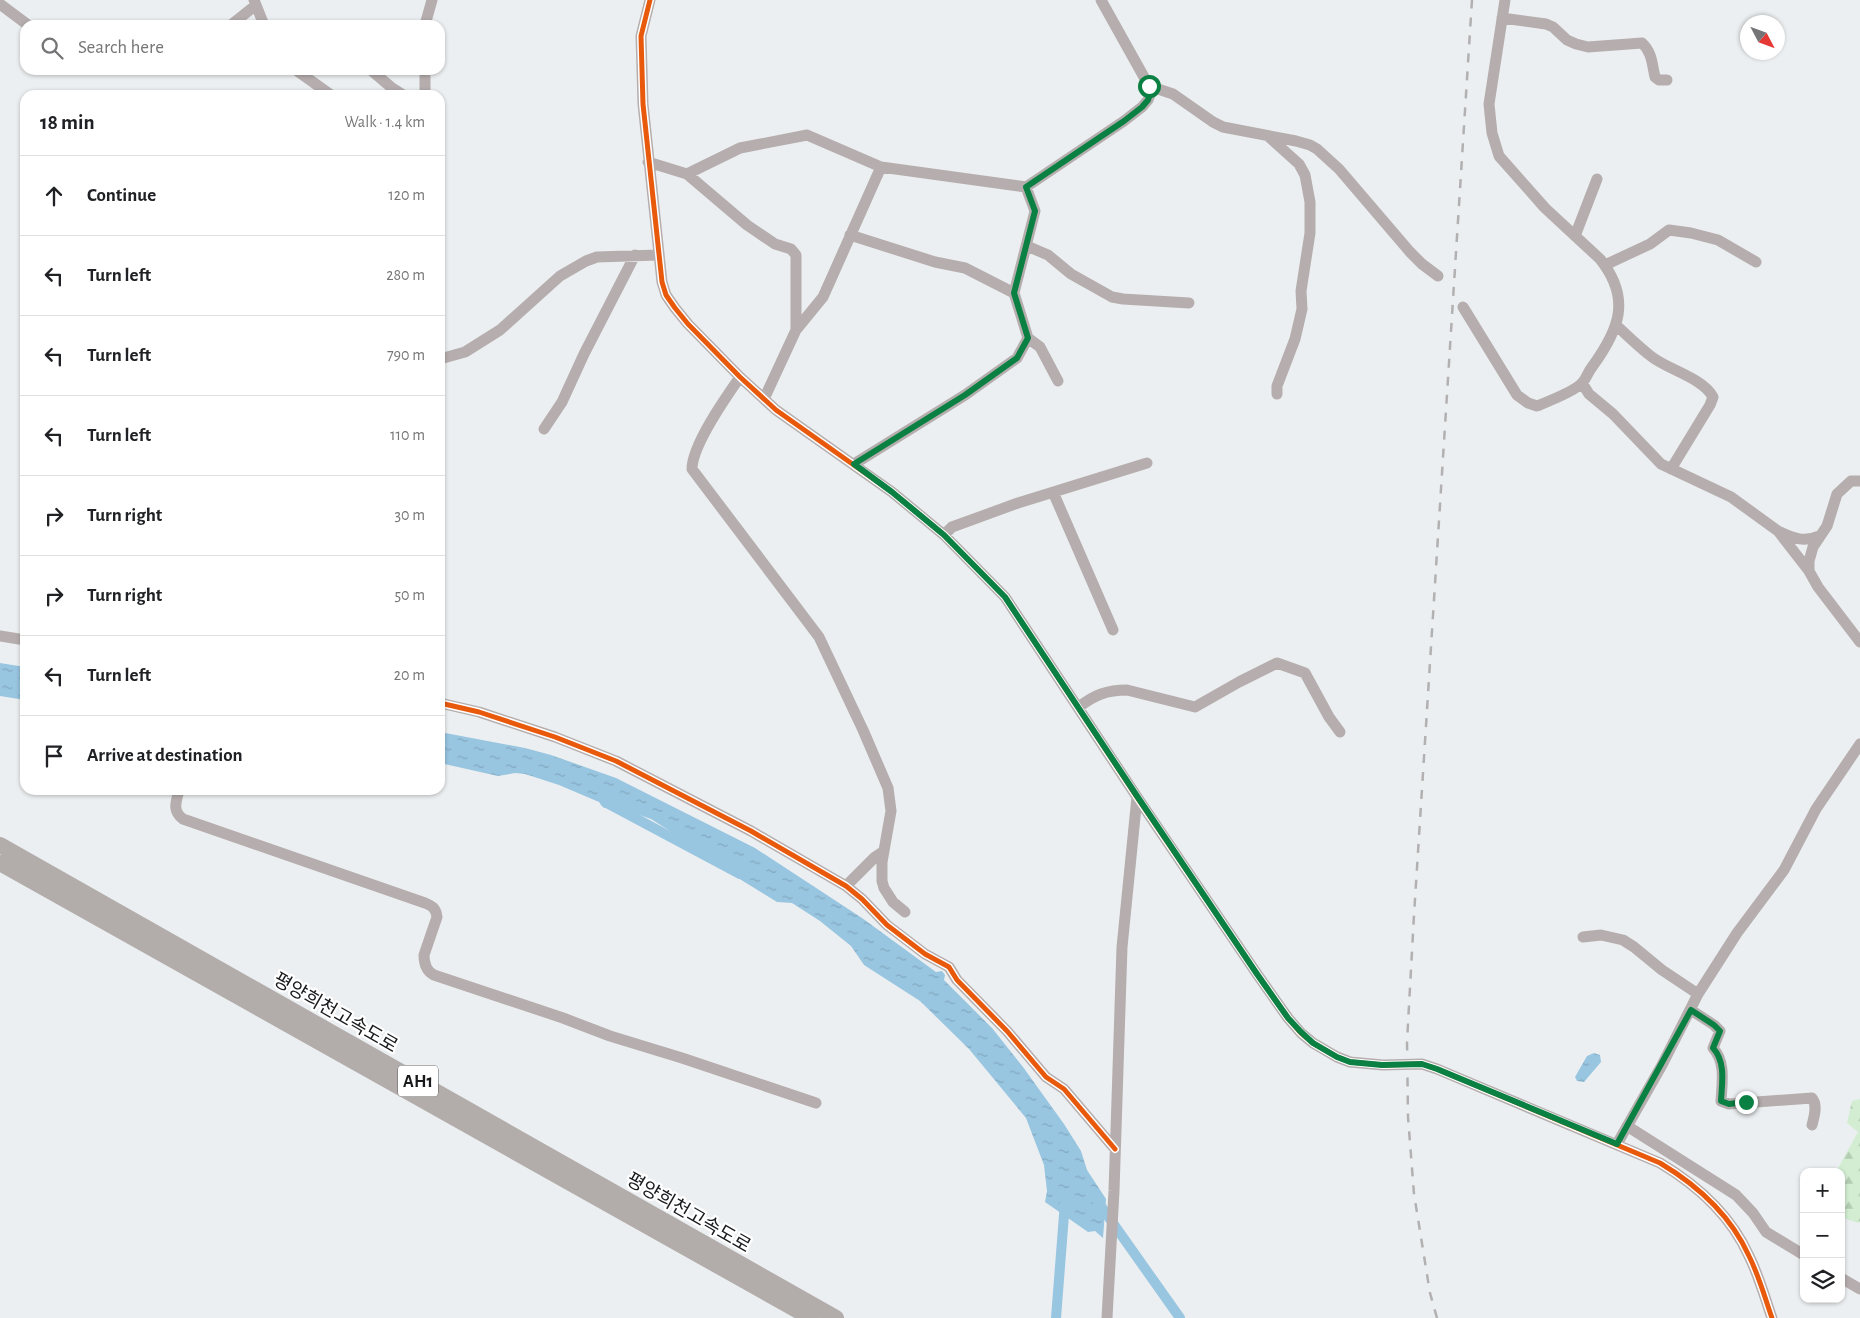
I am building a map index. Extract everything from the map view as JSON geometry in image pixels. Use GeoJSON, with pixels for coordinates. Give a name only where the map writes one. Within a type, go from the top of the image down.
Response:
{"type":"FeatureCollection","features":[{"type":"Feature","properties":{"kind":"highway","name":"평양희천고속도로"},"geometry":{"type":"LineString","coordinates":[[0,845],[836,1318]]}},
{"type":"Feature","properties":{"kind":"highway","name":"평양희천고속도로"},"geometry":{"type":"LineString","coordinates":[[0,863],[811,1318]]}},
{"type":"Feature","properties":{"kind":"street"},"geometry":{"type":"LineString","coordinates":[[426,20],[432,0]]}},
{"type":"Feature","properties":{"kind":"street"},"geometry":{"type":"LineString","coordinates":[[650,0],[641,36],[642,104],[662,282],[666,295],[674,308],[740,377],[764,399],[790,420],[892,492],[944,535],[1005,597],[1288,1018],[1313,1043],[1350,1062],[1382,1065],[1422,1064],[1437,1069],[1660,1163],[1691,1184],[1719,1210],[1730,1225],[1749,1256],[1772,1318]]}},
{"type":"Feature","properties":{"kind":"street"},"geometry":{"type":"LineString","coordinates":[[686,174],[740,148],[807,135],[881,166],[1026,187],[1124,121],[1148,100],[1150,94],[1149,86],[1101,0]]}},
{"type":"Feature","properties":{"kind":"street"},"geometry":{"type":"LineString","coordinates":[[1463,308],[1517,395],[1537,406],[1582,383],[1616,326],[1619,310],[1618,297],[1612,276],[1605,265],[1544,208],[1499,156],[1489,117],[1489,104],[1505,0]]}},
{"type":"Feature","properties":{"kind":"street"},"geometry":{"type":"LineString","coordinates":[[236,20],[255,3],[262,20]]}},
{"type":"Feature","properties":{"kind":"street"},"geometry":{"type":"LineString","coordinates":[[0,4],[21,20]]}},
{"type":"Feature","properties":{"kind":"street"},"geometry":{"type":"LineString","coordinates":[[1502,18],[1546,24],[1553,27],[1567,40],[1588,47],[1642,42],[1648,48],[1651,56],[1655,77],[1660,80],[1668,80]]}},
{"type":"Feature","properties":{"kind":"street"},"geometry":{"type":"LineString","coordinates":[[303,75],[324,90]]}},
{"type":"Feature","properties":{"kind":"street"},"geometry":{"type":"LineString","coordinates":[[377,75],[395,90]]}},
{"type":"Feature","properties":{"kind":"street"},"geometry":{"type":"LineString","coordinates":[[422,90],[424,75]]}},
{"type":"Feature","properties":{"kind":"street"},"geometry":{"type":"LineString","coordinates":[[1149,86],[1173,94],[1223,127],[1310,144],[1328,157],[1410,252],[1438,276]]}},
{"type":"Feature","properties":{"kind":"street"},"geometry":{"type":"LineString","coordinates":[[1268,136],[1299,164],[1305,175],[1310,202],[1310,233],[1301,291],[1302,310],[1295,339],[1277,386],[1277,394]]}},
{"type":"Feature","properties":{"kind":"street"},"geometry":{"type":"LineString","coordinates":[[648,162],[686,174],[747,225],[775,244],[791,249],[796,255],[796,330]]}},
{"type":"Feature","properties":{"kind":"street"},"geometry":{"type":"LineString","coordinates":[[764,399],[796,330],[823,297],[881,166]]}},
{"type":"Feature","properties":{"kind":"street"},"geometry":{"type":"LineString","coordinates":[[1575,236],[1596,179]]}},
{"type":"Feature","properties":{"kind":"street"},"geometry":{"type":"LineString","coordinates":[[1026,187],[1035,211],[1014,293],[1028,338],[1040,348],[1058,381]]}},
{"type":"Feature","properties":{"kind":"street"},"geometry":{"type":"LineString","coordinates":[[1605,265],[1650,244],[1669,230],[1718,240],[1756,262]]}},
{"type":"Feature","properties":{"kind":"street"},"geometry":{"type":"LineString","coordinates":[[850,235],[935,262],[965,268],[1014,293]]}},
{"type":"Feature","properties":{"kind":"street"},"geometry":{"type":"LineString","coordinates":[[1027,246],[1048,255],[1071,274],[1112,297],[1189,303]]}},
{"type":"Feature","properties":{"kind":"street"},"geometry":{"type":"LineString","coordinates":[[544,429],[562,402],[584,354],[635,255]]}},
{"type":"Feature","properties":{"kind":"street"},"geometry":{"type":"LineString","coordinates":[[445,358],[465,352],[500,330],[560,276],[575,266],[597,257],[658,255]]}},
{"type":"Feature","properties":{"kind":"street"},"geometry":{"type":"LineString","coordinates":[[1616,326],[1652,357],[1701,384],[1710,392],[1712,397],[1710,405],[1671,469]]}},
{"type":"Feature","properties":{"kind":"street"},"geometry":{"type":"LineString","coordinates":[[854,464],[965,395],[1017,358],[1028,338]]}},
{"type":"Feature","properties":{"kind":"street"},"geometry":{"type":"LineString","coordinates":[[740,377],[701,440],[694,457],[692,469],[819,637],[867,738],[888,788],[890,811],[881,873],[884,888],[893,902],[905,912]]}},
{"type":"Feature","properties":{"kind":"street"},"geometry":{"type":"LineString","coordinates":[[1582,383],[1590,394],[1613,414],[1655,458],[1671,469],[1730,497],[1789,537],[1808,540],[1819,536]]}},
{"type":"Feature","properties":{"kind":"street"},"geometry":{"type":"LineString","coordinates":[[944,535],[952,527],[1053,492],[1147,463]]}},
{"type":"Feature","properties":{"kind":"street"},"geometry":{"type":"LineString","coordinates":[[1809,571],[1810,556],[1819,536],[1827,526],[1837,494],[1851,482],[1860,481]]}},
{"type":"Feature","properties":{"kind":"street"},"geometry":{"type":"LineString","coordinates":[[1053,492],[1113,630]]}},
{"type":"Feature","properties":{"kind":"street"},"geometry":{"type":"LineString","coordinates":[[1778,531],[1860,642]]}},
{"type":"Feature","properties":{"kind":"street"},"geometry":{"type":"LineString","coordinates":[[0,636],[20,639]]}},
{"type":"Feature","properties":{"kind":"street"},"geometry":{"type":"LineString","coordinates":[[1079,707],[1103,692],[1116,690],[1127,690],[1195,707],[1278,663],[1305,673],[1329,717],[1340,732]]}},
{"type":"Feature","properties":{"kind":"street"},"geometry":{"type":"LineString","coordinates":[[445,704],[487,715],[555,737],[616,761],[751,831],[846,886],[862,899],[887,925],[925,954],[948,967],[957,980],[1007,1031],[1046,1077],[1064,1089],[1115,1149]]}},
{"type":"Feature","properties":{"kind":"street"},"geometry":{"type":"LineString","coordinates":[[1617,1144],[1698,994],[1737,933],[1784,870],[1816,809],[1860,744]]}},
{"type":"Feature","properties":{"kind":"street"},"geometry":{"type":"LineString","coordinates":[[179,795],[175,807],[176,812],[183,819],[425,903],[434,908],[437,917],[424,955],[427,970],[434,975],[563,1018],[610,1036],[816,1103]]}},
{"type":"Feature","properties":{"kind":"street"},"geometry":{"type":"LineString","coordinates":[[1107,1318],[1114,1191],[1122,947],[1137,796]]}},
{"type":"Feature","properties":{"kind":"street"},"geometry":{"type":"LineString","coordinates":[[846,886],[875,857],[884,851]]}},
{"type":"Feature","properties":{"kind":"street"},"geometry":{"type":"LineString","coordinates":[[1583,936],[1601,935],[1623,940],[1698,994]]}},
{"type":"Feature","properties":{"kind":"street"},"geometry":{"type":"LineString","coordinates":[[1691,1010],[1720,1031],[1713,1048],[1718,1053],[1722,1069],[1721,1101],[1729,1104],[1812,1098],[1815,1101],[1816,1107],[1812,1125]]}},
{"type":"Feature","properties":{"kind":"street"},"geometry":{"type":"LineString","coordinates":[[1627,1126],[1736,1195],[1766,1232],[1800,1253]]}},
{"type":"Feature","properties":{"kind":"street"},"geometry":{"type":"LineString","coordinates":[[1845,1280],[1860,1289]]}},
{"type":"Feature","properties":{"kind":"green space"},"geometry":{"type":"Polygon","coordinates":[[[1860,1099],[1860,1222],[1858,1223],[1845,1218],[1845,1168],[1838,1168],[1858,1132],[1847,1123],[1852,1101],[1860,1099]]]}},
{"type":"Feature","properties":{"kind":"water"},"geometry":{"type":"Polygon","coordinates":[[[0,663],[20,666],[20,699],[0,696],[0,663]]]}},
{"type":"Feature","properties":{"kind":"water"},"geometry":{"type":"Polygon","coordinates":[[[445,733],[525,748],[616,778],[755,848],[862,918],[936,972],[942,971],[945,975],[944,980],[992,1028],[1023,1067],[1081,1151],[1087,1170],[1106,1199],[1103,1238],[1095,1231],[1088,1232],[1045,1202],[1047,1191],[1044,1165],[1026,1118],[969,1049],[920,1001],[864,965],[851,946],[820,921],[792,903],[777,902],[738,878],[725,864],[713,856],[651,819],[617,807],[604,808],[599,802],[559,785],[525,774],[515,773],[498,776],[445,764],[445,733]]]}},
{"type":"Feature","properties":{"kind":"water"},"geometry":{"type":"Polygon","coordinates":[[[1594,1053],[1600,1055],[1601,1062],[1584,1082],[1577,1081],[1575,1077],[1587,1056],[1594,1053]]]}},
{"type":"Feature","properties":{"kind":"waterway"},"geometry":{"type":"LineString","coordinates":[[605,802],[740,874]]}},
{"type":"Feature","properties":{"kind":"waterway"},"geometry":{"type":"LineString","coordinates":[[1056,1318],[1065,1202]]}},
{"type":"Feature","properties":{"kind":"waterway"},"geometry":{"type":"LineString","coordinates":[[1098,1202],[1180,1318]]}},
{"type":"Feature","properties":{"kind":"railway"},"geometry":{"type":"LineString","coordinates":[[1437,1318],[1430,1293],[1414,1194],[1408,1117],[1407,1042],[1472,0]]}},
{"type":"Feature","properties":{"kind":"cycle path"},"geometry":{"type":"LineString","coordinates":[[650,0],[641,36],[643,104],[662,282],[666,295],[688,324],[740,377],[776,410],[892,492],[944,535],[1005,597],[1257,974],[1301,1033],[1313,1043],[1350,1062],[1383,1065],[1422,1064],[1437,1069],[1660,1163],[1700,1192],[1733,1228],[1742,1241],[1753,1264],[1772,1318]]}},
{"type":"Feature","properties":{"kind":"cycle path"},"geometry":{"type":"LineString","coordinates":[[445,704],[479,712],[555,737],[616,761],[751,831],[846,886],[862,899],[887,925],[925,954],[949,967],[957,980],[1007,1031],[1046,1077],[1064,1089],[1115,1149]]}},
{"type":"Feature","properties":{"kind":"route"},"geometry":{"type":"LineString","coordinates":[[1149,86],[1150,94],[1142,107],[1026,187],[1035,211],[1014,293],[1028,338],[1017,358],[965,395],[854,464],[892,492],[944,535],[1005,597],[1257,974],[1288,1018],[1313,1043],[1350,1062],[1382,1065],[1422,1064],[1617,1144],[1691,1010],[1720,1031],[1713,1048],[1721,1060],[1721,1101],[1729,1104],[1746,1102]]}}]}
